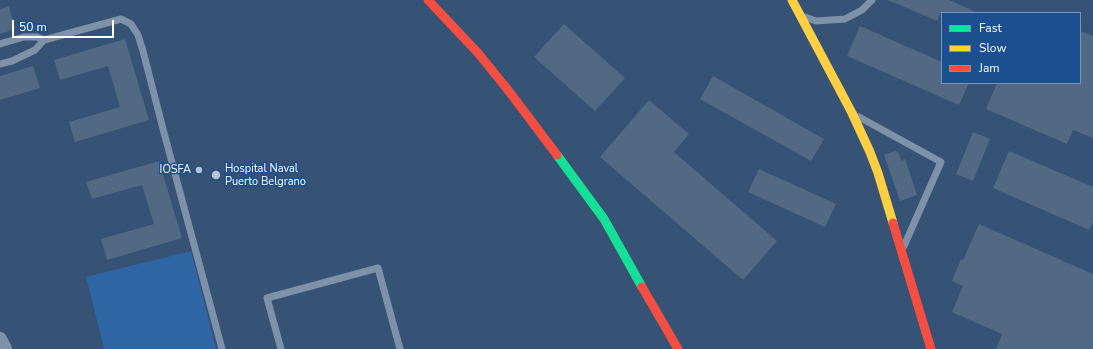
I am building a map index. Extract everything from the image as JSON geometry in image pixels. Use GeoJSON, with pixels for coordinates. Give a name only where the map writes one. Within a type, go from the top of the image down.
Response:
{"type":"FeatureCollection","features":[{"type":"Feature","properties":{"kind":"street"},"geometry":{"type":"LineString","coordinates":[[428,0],[478,53],[549,144],[600,213],[678,349]]}},
{"type":"Feature","properties":{"kind":"street"},"geometry":{"type":"LineString","coordinates":[[792,0],[868,146],[878,173],[931,349]]}},
{"type":"Feature","properties":{"kind":"street"},"geometry":{"type":"LineString","coordinates":[[0,339],[5,349]]}},
{"type":"Feature","properties":{"kind":"lane"},"geometry":{"type":"LineString","coordinates":[[800,15],[816,21],[845,19],[862,10],[872,0]]}},
{"type":"Feature","properties":{"kind":"lane"},"geometry":{"type":"LineString","coordinates":[[0,64],[12,61],[35,50],[44,40],[121,19],[131,24],[138,35],[222,349]]}},
{"type":"Feature","properties":{"kind":"lane"},"geometry":{"type":"LineString","coordinates":[[0,44],[24,37],[37,37],[44,40]]}},
{"type":"Feature","properties":{"kind":"lane"},"geometry":{"type":"LineString","coordinates":[[852,113],[941,162],[902,251]]}},
{"type":"Feature","properties":{"kind":"lane"},"geometry":{"type":"LineString","coordinates":[[281,349],[267,298],[378,268],[400,349]]}},
{"type":"Feature","properties":{"kind":"shaded area"},"geometry":{"type":"Polygon","coordinates":[[[191,251],[216,349],[104,349],[86,277],[191,251]]]}},
{"type":"Feature","properties":{"kind":"building"},"geometry":{"type":"Polygon","coordinates":[[[888,0],[949,0],[976,12],[941,12],[937,21],[888,0]]]}},
{"type":"Feature","properties":{"kind":"building"},"geometry":{"type":"Polygon","coordinates":[[[9,6],[15,29],[0,34],[0,9],[9,6]]]}},
{"type":"Feature","properties":{"kind":"building"},"geometry":{"type":"Polygon","coordinates":[[[564,24],[625,78],[595,111],[534,57],[564,24]]]}},
{"type":"Feature","properties":{"kind":"building"},"geometry":{"type":"Polygon","coordinates":[[[860,26],[941,62],[941,84],[969,84],[959,105],[847,56],[860,26]]]}},
{"type":"Feature","properties":{"kind":"building"},"geometry":{"type":"Polygon","coordinates":[[[1081,31],[1093,36],[1093,138],[1073,130],[1067,144],[986,109],[997,84],[1081,84],[1081,31]]]}},
{"type":"Feature","properties":{"kind":"building"},"geometry":{"type":"Polygon","coordinates":[[[125,39],[149,120],[75,142],[69,122],[120,107],[108,66],[60,80],[54,60],[125,39]]]}},
{"type":"Feature","properties":{"kind":"building"},"geometry":{"type":"Polygon","coordinates":[[[33,66],[40,88],[0,100],[0,76],[33,66]]]}},
{"type":"Feature","properties":{"kind":"building"},"geometry":{"type":"Polygon","coordinates":[[[713,76],[824,139],[811,161],[700,99],[713,76]]]}},
{"type":"Feature","properties":{"kind":"building"},"geometry":{"type":"Polygon","coordinates":[[[649,100],[689,134],[674,152],[777,241],[743,280],[600,157],[649,100]]]}},
{"type":"Feature","properties":{"kind":"building"},"geometry":{"type":"Polygon","coordinates":[[[973,132],[990,139],[973,181],[956,174],[973,132]]]}},
{"type":"Feature","properties":{"kind":"building"},"geometry":{"type":"Polygon","coordinates":[[[895,151],[899,153],[901,161],[905,159],[917,195],[900,201],[884,155],[895,151]]]}},
{"type":"Feature","properties":{"kind":"building"},"geometry":{"type":"Polygon","coordinates":[[[1009,151],[1093,187],[1093,222],[1089,230],[993,188],[1009,151]]]}},
{"type":"Feature","properties":{"kind":"building"},"geometry":{"type":"Polygon","coordinates":[[[159,161],[182,238],[107,260],[101,239],[154,224],[142,185],[92,199],[86,182],[159,161]]]}},
{"type":"Feature","properties":{"kind":"building"},"geometry":{"type":"Polygon","coordinates":[[[759,169],[836,204],[825,227],[748,192],[759,169]]]}},
{"type":"Feature","properties":{"kind":"building"},"geometry":{"type":"Polygon","coordinates":[[[979,224],[1093,274],[1093,349],[996,349],[1002,334],[952,312],[963,286],[952,281],[961,259],[963,260],[979,224]]]}},
{"type":"Feature","properties":{"kind":"traffic: fast"},"geometry":{"type":"LineString","coordinates":[[557,155],[604,219],[642,287]]}},
{"type":"Feature","properties":{"kind":"traffic: slow"},"geometry":{"type":"LineString","coordinates":[[792,0],[852,113],[870,152],[893,223]]}},
{"type":"Feature","properties":{"kind":"traffic: jam"},"geometry":{"type":"LineString","coordinates":[[428,0],[478,53],[557,155]]}},
{"type":"Feature","properties":{"kind":"traffic: jam"},"geometry":{"type":"LineString","coordinates":[[893,223],[931,349]]}},
{"type":"Feature","properties":{"kind":"traffic: jam"},"geometry":{"type":"LineString","coordinates":[[642,287],[678,349]]}},
{"type":"Feature","properties":{"kind":"place","name":"IOSFA"},"geometry":{"type":"Point","coordinates":[199,170]}},
{"type":"Feature","properties":{"kind":"place","name":"Hospital Naval Puerto Belgrano"},"geometry":{"type":"Point","coordinates":[216,175]}}]}
